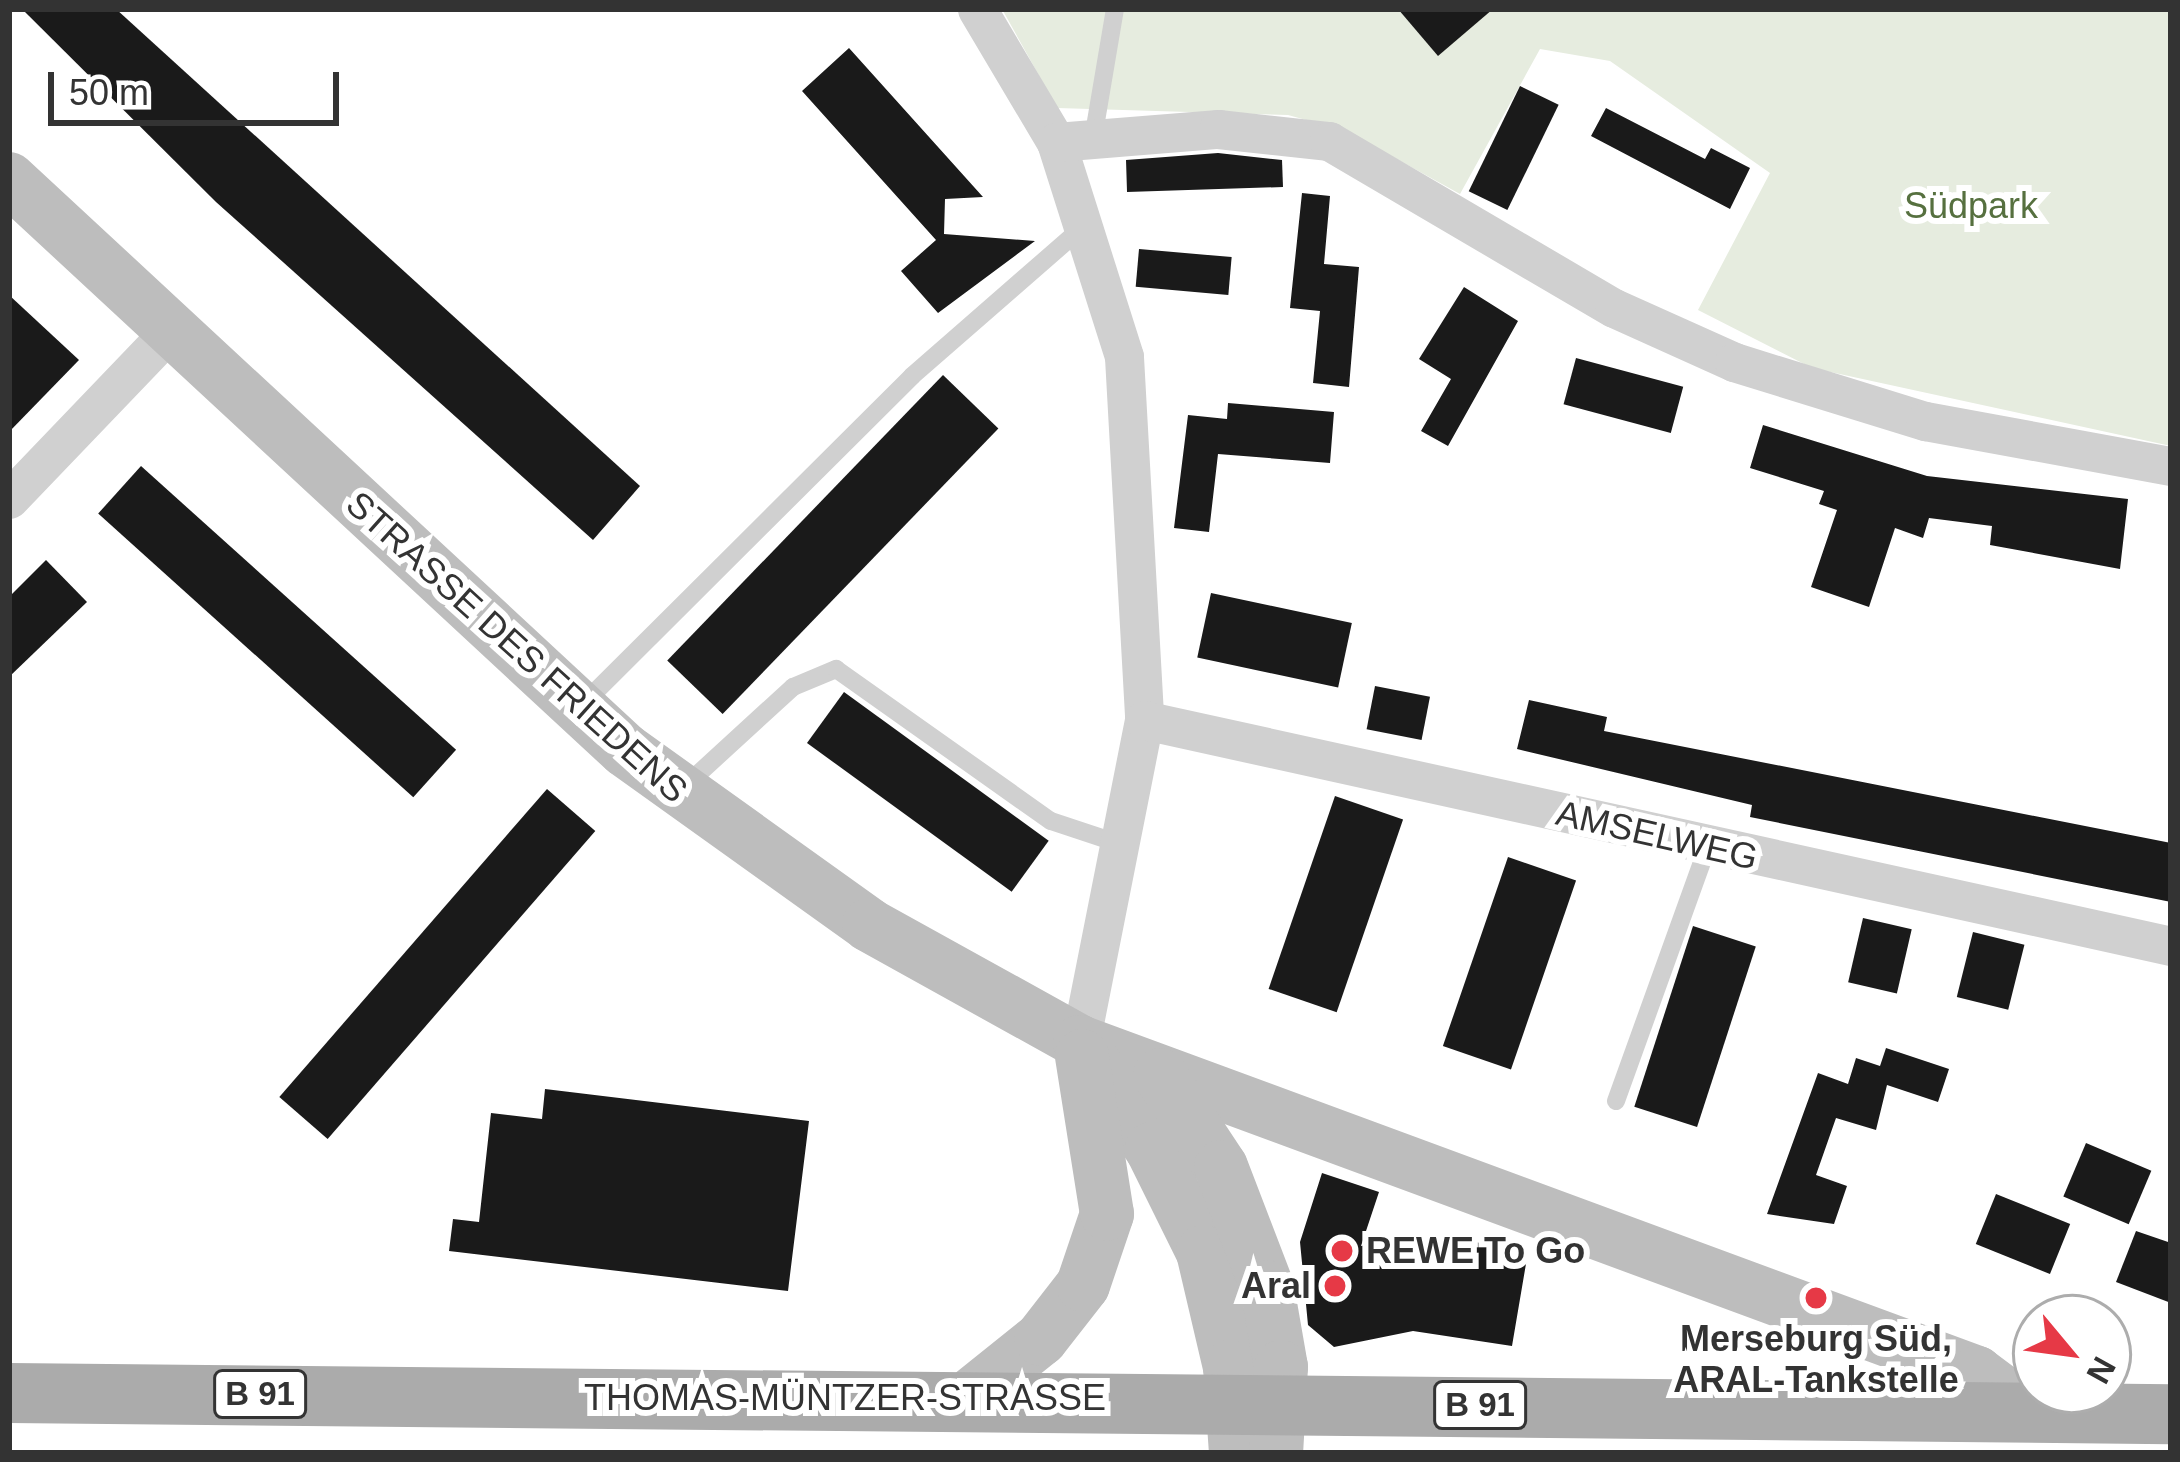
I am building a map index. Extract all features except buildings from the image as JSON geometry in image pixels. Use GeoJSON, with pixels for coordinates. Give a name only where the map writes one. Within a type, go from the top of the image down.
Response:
{"type":"FeatureCollection","features":[{"type":"Feature","properties":{"kind":"main road","name":"THOMAS-MÜNTZER-STRASSE"},"geometry":{"type":"LineString","coordinates":[[9,1394],[966,1399],[1257,1428],[1680,1407],[2012,1412]]}},
{"type":"Feature","properties":{"kind":"main road","name":"B 91"},"geometry":{"type":"LineString","coordinates":[[2132,1413],[2171,1414]]}},
{"type":"Feature","properties":{"kind":"street"},"geometry":{"type":"LineString","coordinates":[[966,1399],[1041,1339],[1083,1285],[1107,1214],[1080,1042],[1144,720],[1124,357],[1083,227],[1075,138],[977,9]]}},
{"type":"Feature","properties":{"kind":"street"},"geometry":{"type":"LineString","coordinates":[[1075,138],[1240,129],[1329,141],[1614,308],[1734,362],[1925,421],[2171,466]]}},
{"type":"Feature","properties":{"kind":"street","name":"STRASSE DES FRIEDENS"},"geometry":{"type":"LineString","coordinates":[[9,179],[580,708],[678,793],[868,925],[1080,1042],[1978,1372],[2012,1399]]}},
{"type":"Feature","properties":{"kind":"street"},"geometry":{"type":"LineString","coordinates":[[9,499],[170,332]]}},
{"type":"Feature","properties":{"kind":"street","name":"AMSELWEG"},"geometry":{"type":"LineString","coordinates":[[1144,720],[2171,946]]}},
{"type":"Feature","properties":{"kind":"street","name":"STRASSE DES FRIEDENS"},"geometry":{"type":"LineString","coordinates":[[1080,1042],[1152,1149],[1202,1252],[1257,1428]]}},
{"type":"Feature","properties":{"kind":"street"},"geometry":{"type":"LineString","coordinates":[[1160,1075],[1248,1229],[1278,1334],[1257,1428]]}},
{"type":"Feature","properties":{"kind":"lane"},"geometry":{"type":"LineString","coordinates":[[1075,138],[1115,9]]}},
{"type":"Feature","properties":{"kind":"lane"},"geometry":{"type":"LineString","coordinates":[[580,708],[911,376],[1083,227]]}},
{"type":"Feature","properties":{"kind":"lane"},"geometry":{"type":"LineString","coordinates":[[678,793],[793,688],[836,669],[1051,821],[1120,844]]}},
{"type":"Feature","properties":{"kind":"lane"},"geometry":{"type":"LineString","coordinates":[[1616,1101],[1708,846]]}},
{"type":"Feature","properties":{"kind":"green space","name":"Südpark"},"geometry":{"type":"Polygon","coordinates":[[[1002,9],[2171,9],[2171,446],[1812,368],[1698,310],[1770,173],[1610,61],[1540,49],[1460,194],[1346,131],[1288,115],[1057,108],[1002,9]]]}},
{"type":"Feature","properties":{"kind":"place","name":"REWE To Go"},"geometry":{"type":"Point","coordinates":[1342,1251]}},
{"type":"Feature","properties":{"kind":"place","name":"Aral"},"geometry":{"type":"Point","coordinates":[1335,1286]}},
{"type":"Feature","properties":{"kind":"place","name":"Merseburg Süd, ARAL-Tankstelle"},"geometry":{"type":"Point","coordinates":[1816,1298]}}]}
